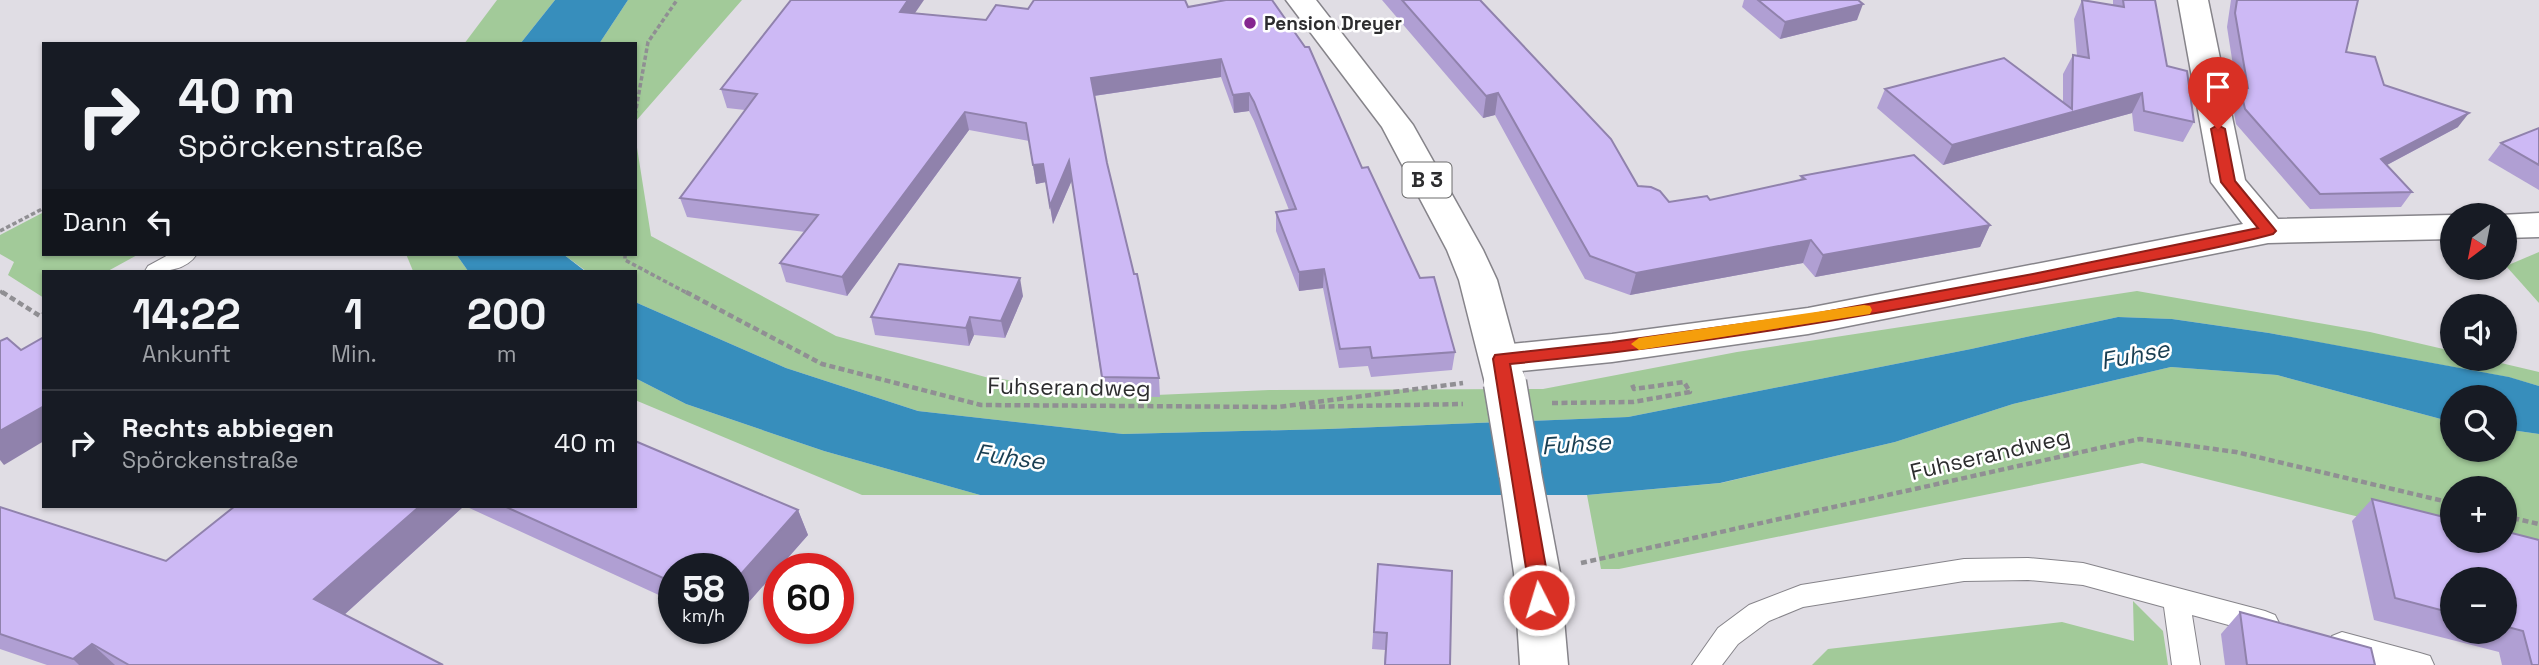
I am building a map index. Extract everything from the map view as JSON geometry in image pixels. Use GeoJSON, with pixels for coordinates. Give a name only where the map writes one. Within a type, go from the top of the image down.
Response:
{"type":"FeatureCollection","features":[{"type":"Feature","properties":{"kind":"street","name":"B 3"},"geometry":{"type":"LineString","coordinates":[[1301,0],[1397,125],[1465,250],[1478,280],[1503,371]]}},
{"type":"Feature","properties":{"kind":"street"},"geometry":{"type":"LineString","coordinates":[[2193,0],[2228,182],[2268,231]]}},
{"type":"Feature","properties":{"kind":"street"},"geometry":{"type":"LineString","coordinates":[[2517,226],[2539,225]]}},
{"type":"Feature","properties":{"kind":"street"},"geometry":{"type":"LineString","coordinates":[[1544,665],[1537,573],[1503,371],[1612,348],[1808,321],[2268,231],[2440,227]]}},
{"type":"Feature","properties":{"kind":"lane"},"geometry":{"type":"LineString","coordinates":[[158,270],[182,256]]}},
{"type":"Feature","properties":{"kind":"lane"},"geometry":{"type":"LineString","coordinates":[[1706,665],[1728,636],[1759,613],[1801,596],[1964,570],[2028,569],[2083,574],[2284,628]]}},
{"type":"Feature","properties":{"kind":"lane"},"geometry":{"type":"LineString","coordinates":[[2176,599],[2186,665]]}},
{"type":"Feature","properties":{"kind":"lane"},"geometry":{"type":"LineString","coordinates":[[2311,636],[2420,665]]}},
{"type":"Feature","properties":{"kind":"path"},"geometry":{"type":"LineString","coordinates":[[637,103],[648,42],[677,0]]}},
{"type":"Feature","properties":{"kind":"path"},"geometry":{"type":"LineString","coordinates":[[0,232],[42,209]]}},
{"type":"Feature","properties":{"kind":"path","name":"Fuhserandweg"},"geometry":{"type":"LineString","coordinates":[[625,256],[625,260],[822,364],[981,405],[1278,407],[1454,383],[1503,371]]}},
{"type":"Feature","properties":{"kind":"path"},"geometry":{"type":"LineString","coordinates":[[0,291],[42,315]]}},
{"type":"Feature","properties":{"kind":"path"},"geometry":{"type":"LineString","coordinates":[[1634,389],[1684,382],[1690,392]]}},
{"type":"Feature","properties":{"kind":"path","name":"Fuhserandweg"},"geometry":{"type":"LineString","coordinates":[[1537,573],[2140,439],[2236,452],[2440,500]]}},
{"type":"Feature","properties":{"kind":"path"},"geometry":{"type":"LineString","coordinates":[[2517,519],[2539,524]]}},
{"type":"Feature","properties":{"kind":"green space"},"geometry":{"type":"Polygon","coordinates":[[[497,0],[555,0],[522,42],[466,42],[497,0]]]}},
{"type":"Feature","properties":{"kind":"green space"},"geometry":{"type":"Polygon","coordinates":[[[628,0],[742,0],[637,120],[637,42],[600,42],[628,0]]]}},
{"type":"Feature","properties":{"kind":"green space"},"geometry":{"type":"Polygon","coordinates":[[[637,148],[651,236],[836,336],[989,378],[1156,395],[1269,390],[1543,389],[1737,352],[2137,291],[2370,332],[2440,348],[2440,364],[2269,333],[2172,319],[2118,317],[1628,417],[1123,434],[918,411],[786,368],[637,303],[637,270],[585,270],[566,256],[637,256],[637,148]]]}},
{"type":"Feature","properties":{"kind":"green space"},"geometry":{"type":"Polygon","coordinates":[[[42,213],[42,256],[135,256],[110,270],[42,270],[42,297],[8,275],[14,262],[0,254],[0,235],[42,213]]]}},
{"type":"Feature","properties":{"kind":"green space"},"geometry":{"type":"Polygon","coordinates":[[[2539,252],[2539,303],[2517,278],[2517,261],[2539,252]]]}},
{"type":"Feature","properties":{"kind":"green space"},"geometry":{"type":"Polygon","coordinates":[[[407,256],[457,256],[467,270],[413,270],[407,256]]]}},
{"type":"Feature","properties":{"kind":"green space"},"geometry":{"type":"Polygon","coordinates":[[[2171,367],[2277,375],[2440,419],[2440,462],[2517,462],[2517,431],[2539,434],[2539,562],[2517,549],[2517,476],[2440,476],[2440,537],[2142,463],[1619,569],[1601,569],[1587,495],[1721,483],[1895,442],[2013,404],[2171,367]]]}},
{"type":"Feature","properties":{"kind":"green space"},"geometry":{"type":"Polygon","coordinates":[[[2517,367],[2539,372],[2539,386],[2475,371],[2517,371],[2517,367]]]}},
{"type":"Feature","properties":{"kind":"green space"},"geometry":{"type":"Polygon","coordinates":[[[637,379],[686,404],[824,451],[980,495],[862,495],[637,401],[637,379]]]}},
{"type":"Feature","properties":{"kind":"green space"},"geometry":{"type":"Polygon","coordinates":[[[2133,601],[2163,631],[2168,665],[1812,665],[1828,649],[2062,622],[2134,641],[2133,601]]]}},
{"type":"Feature","properties":{"kind":"water"},"geometry":{"type":"Polygon","coordinates":[[[555,0],[628,0],[600,42],[522,42],[555,0]]]}},
{"type":"Feature","properties":{"kind":"water"},"geometry":{"type":"Polygon","coordinates":[[[457,256],[566,256],[584,270],[467,270],[457,256]]]}},
{"type":"Feature","properties":{"kind":"water","name":"Fuhse"},"geometry":{"type":"Polygon","coordinates":[[[637,303],[786,368],[918,411],[1123,434],[1628,417],[2118,317],[2172,319],[2269,333],[2440,364],[2440,371],[2476,371],[2539,386],[2539,434],[2517,431],[2517,385],[2440,385],[2440,419],[2277,375],[2171,367],[2013,404],[1895,442],[1720,483],[1587,495],[980,495],[824,451],[686,404],[637,379],[637,303]]]}},
{"type":"Feature","properties":{"kind":"building"},"geometry":{"type":"Polygon","coordinates":[[[791,0],[908,0],[900,12],[986,20],[996,5],[1028,9],[1034,0],[1185,0],[1188,7],[1226,0],[1272,0],[1305,47],[1309,47],[1362,168],[1368,167],[1420,278],[1434,277],[1455,352],[1372,358],[1370,347],[1340,349],[1324,269],[1299,272],[1276,212],[1296,209],[1254,102],[1249,93],[1233,95],[1221,59],[1091,78],[1107,163],[1134,274],[1137,274],[1159,378],[1102,377],[1069,161],[1050,206],[1043,164],[1033,165],[1026,123],[965,112],[842,277],[780,263],[818,215],[680,198],[757,94],[721,89],[791,0]]]}},
{"type":"Feature","properties":{"kind":"building"},"geometry":{"type":"Polygon","coordinates":[[[1402,0],[1480,0],[1611,139],[1638,186],[1660,191],[1669,202],[1707,196],[1710,200],[1805,179],[1801,176],[1914,155],[1990,225],[1823,255],[1811,240],[1636,273],[1590,256],[1498,93],[1486,96],[1402,0]]]}},
{"type":"Feature","properties":{"kind":"building"},"geometry":{"type":"Polygon","coordinates":[[[1758,0],[1858,0],[1863,4],[1785,22],[1758,0]]]}},
{"type":"Feature","properties":{"kind":"building"},"geometry":{"type":"Polygon","coordinates":[[[2082,0],[2124,7],[2123,0],[2155,0],[2167,66],[2187,71],[2194,122],[2144,111],[2142,93],[1952,145],[1885,89],[2004,58],[2072,109],[2073,55],[2089,58],[2082,0]]]}},
{"type":"Feature","properties":{"kind":"building"},"geometry":{"type":"Polygon","coordinates":[[[2237,0],[2358,0],[2346,52],[2375,57],[2384,85],[2469,113],[2381,159],[2412,192],[2320,194],[2245,109],[2240,87],[2248,88],[2235,13],[2237,0]]]}},
{"type":"Feature","properties":{"kind":"building"},"geometry":{"type":"Polygon","coordinates":[[[2539,128],[2539,165],[2501,143],[2539,128]]]}},
{"type":"Feature","properties":{"kind":"building"},"geometry":{"type":"Polygon","coordinates":[[[899,264],[1020,278],[1001,321],[970,317],[966,328],[871,317],[899,264]]]}},
{"type":"Feature","properties":{"kind":"building"},"geometry":{"type":"Polygon","coordinates":[[[7,338],[21,350],[42,338],[42,407],[0,431],[0,341],[7,338]]]}},
{"type":"Feature","properties":{"kind":"building"},"geometry":{"type":"Polygon","coordinates":[[[637,442],[798,510],[749,565],[749,553],[658,553],[658,576],[508,508],[637,508],[637,442]]]}},
{"type":"Feature","properties":{"kind":"building"},"geometry":{"type":"Polygon","coordinates":[[[2372,499],[2440,516],[2440,553],[2517,553],[2517,534],[2539,540],[2539,665],[2532,665],[2523,631],[2517,629],[2517,567],[2440,567],[2440,610],[2395,598],[2372,499]]]}},
{"type":"Feature","properties":{"kind":"building"},"geometry":{"type":"Polygon","coordinates":[[[0,507],[166,561],[232,508],[418,508],[314,599],[443,665],[129,665],[92,644],[73,659],[0,634],[0,507]]]}},
{"type":"Feature","properties":{"kind":"building"},"geometry":{"type":"Polygon","coordinates":[[[1378,564],[1452,571],[1450,665],[1385,665],[1387,633],[1374,632],[1378,564]]]}},
{"type":"Feature","properties":{"kind":"building"},"geometry":{"type":"Polygon","coordinates":[[[2240,612],[2371,648],[2375,665],[2247,665],[2240,612]]]}},
{"type":"Feature","properties":{"kind":"slow traffic"},"geometry":{"type":"LineString","coordinates":[[1639,344],[1808,321],[1864,310]]}},
{"type":"Feature","properties":{"kind":"place","name":"Pension Dreyer"},"geometry":{"type":"Point","coordinates":[1250,23]}},
{"type":"Feature","properties":{"kind":"route"},"geometry":{"type":"LineString","coordinates":[[1539,600],[1537,573],[1501,359],[1612,348],[1808,321],[2268,231],[2228,182],[2218,129]]}}]}
